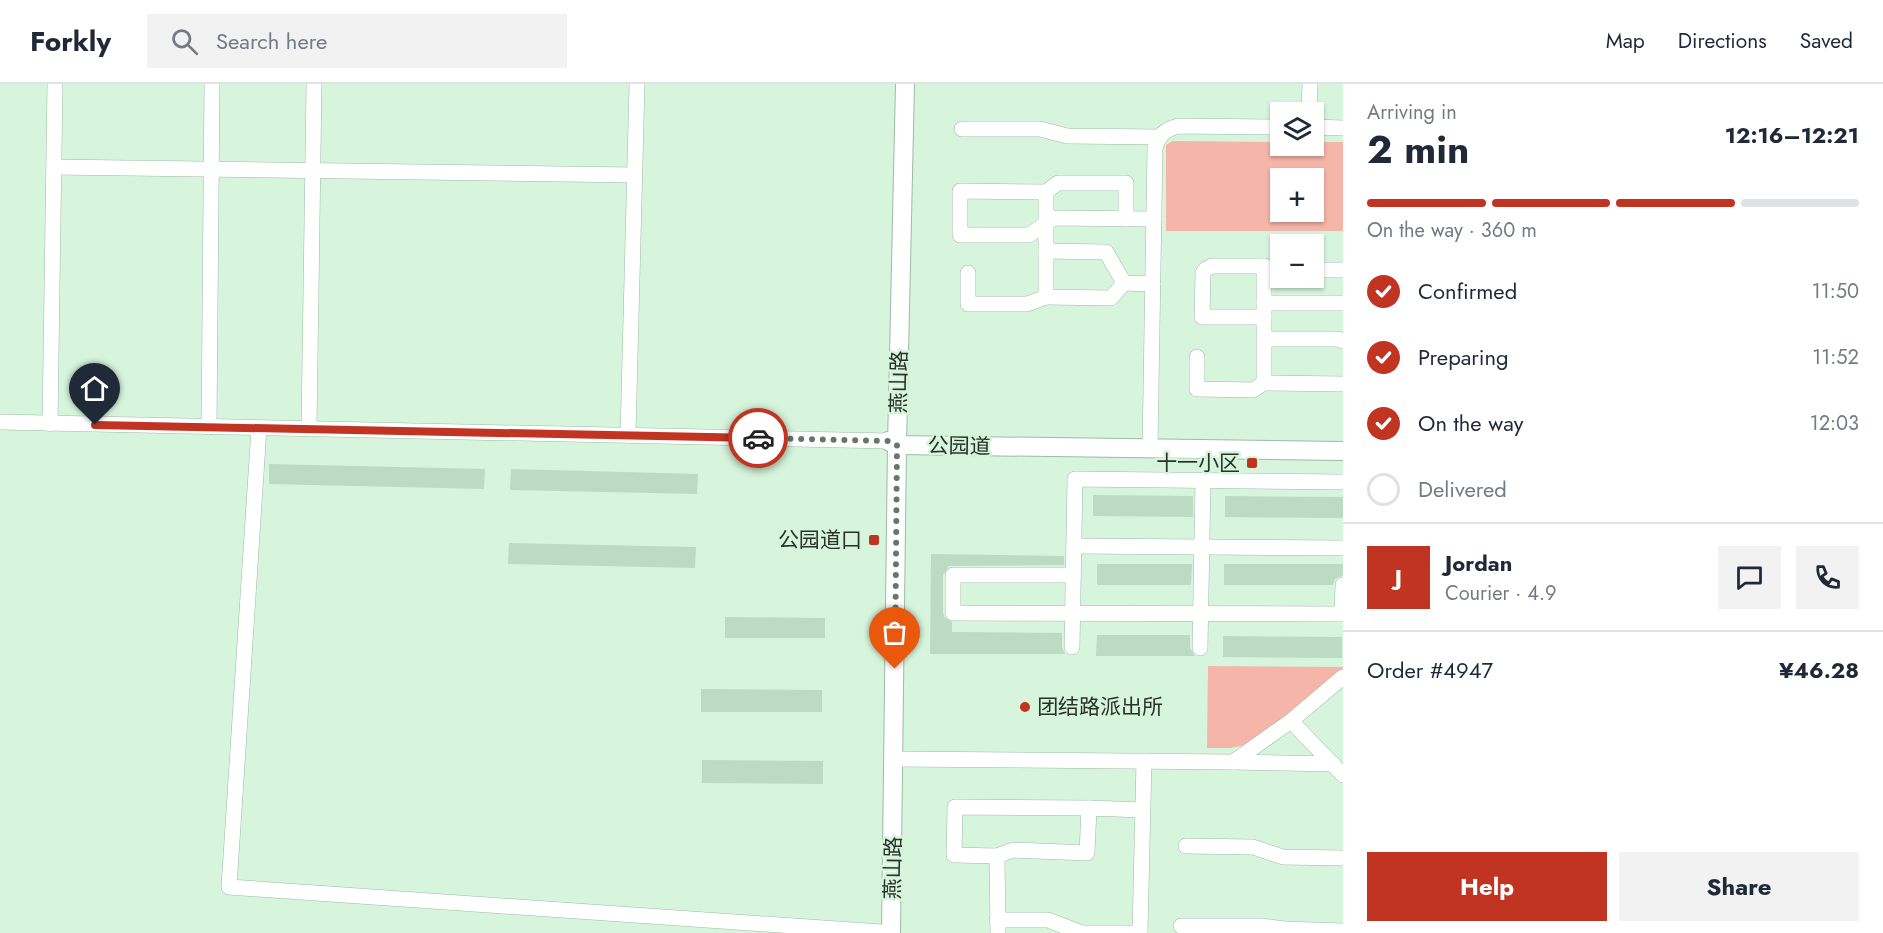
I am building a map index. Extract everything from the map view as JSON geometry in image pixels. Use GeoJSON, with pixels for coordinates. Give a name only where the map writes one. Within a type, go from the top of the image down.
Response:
{"type":"FeatureCollection","features":[{"type":"Feature","properties":{"kind":"main road","name":"燕山路"},"geometry":{"type":"LineString","coordinates":[[885,933],[892,443],[894,84]]}},
{"type":"Feature","properties":{"kind":"main road","name":"燕山路"},"geometry":{"type":"LineString","coordinates":[[885,933],[894,759],[892,443],[905,84]]}},
{"type":"Feature","properties":{"kind":"main road","name":"公园道"},"geometry":{"type":"LineString","coordinates":[[892,443],[1343,451]]}},
{"type":"Feature","properties":{"kind":"street"},"geometry":{"type":"LineString","coordinates":[[50,424],[55,84]]}},
{"type":"Feature","properties":{"kind":"street"},"geometry":{"type":"LineString","coordinates":[[208,427],[212,84]]}},
{"type":"Feature","properties":{"kind":"street"},"geometry":{"type":"LineString","coordinates":[[309,429],[314,84]]}},
{"type":"Feature","properties":{"kind":"street"},"geometry":{"type":"LineString","coordinates":[[628,435],[637,84]]}},
{"type":"Feature","properties":{"kind":"street"},"geometry":{"type":"LineString","coordinates":[[1309,102],[1310,84]]}},
{"type":"Feature","properties":{"kind":"street"},"geometry":{"type":"LineString","coordinates":[[1150,448],[1155,148],[1158,137],[1168,129],[1178,126],[1270,127]]}},
{"type":"Feature","properties":{"kind":"street"},"geometry":{"type":"LineString","coordinates":[[1324,127],[1343,128]]}},
{"type":"Feature","properties":{"kind":"street"},"geometry":{"type":"LineString","coordinates":[[962,129],[1041,129],[1068,136],[1158,137]]}},
{"type":"Feature","properties":{"kind":"street"},"geometry":{"type":"LineString","coordinates":[[54,167],[634,175]]}},
{"type":"Feature","properties":{"kind":"street"},"geometry":{"type":"LineString","coordinates":[[1126,219],[1126,183],[1058,183],[1046,192],[960,191],[960,235],[1029,235],[1054,218],[1126,219],[1154,219]]}},
{"type":"Feature","properties":{"kind":"street"},"geometry":{"type":"LineString","coordinates":[[1046,192],[1046,297]]}},
{"type":"Feature","properties":{"kind":"street"},"geometry":{"type":"LineString","coordinates":[[1046,251],[1106,252],[1124,283]]}},
{"type":"Feature","properties":{"kind":"street"},"geometry":{"type":"LineString","coordinates":[[1270,267],[1212,266],[1206,269],[1203,273],[1202,317],[1343,303]]}},
{"type":"Feature","properties":{"kind":"street"},"geometry":{"type":"LineString","coordinates":[[1264,266],[1264,383]]}},
{"type":"Feature","properties":{"kind":"street"},"geometry":{"type":"LineString","coordinates":[[1324,270],[1343,270]]}},
{"type":"Feature","properties":{"kind":"street"},"geometry":{"type":"LineString","coordinates":[[968,273],[968,304],[1027,304],[1046,297],[1111,298],[1124,283]]}},
{"type":"Feature","properties":{"kind":"street"},"geometry":{"type":"LineString","coordinates":[[1124,283],[1153,284]]}},
{"type":"Feature","properties":{"kind":"street"},"geometry":{"type":"LineString","coordinates":[[1265,339],[1338,339],[1343,341]]}},
{"type":"Feature","properties":{"kind":"street"},"geometry":{"type":"LineString","coordinates":[[1197,357],[1197,389],[1253,390],[1264,383],[1343,384]]}},
{"type":"Feature","properties":{"kind":"street","name":"公园道"},"geometry":{"type":"LineString","coordinates":[[0,422],[892,443]]}},
{"type":"Feature","properties":{"kind":"street"},"geometry":{"type":"LineString","coordinates":[[259,428],[229,886],[885,933]]}},
{"type":"Feature","properties":{"kind":"street"},"geometry":{"type":"LineString","coordinates":[[1072,647],[1076,479],[1343,482]]}},
{"type":"Feature","properties":{"kind":"street"},"geometry":{"type":"LineString","coordinates":[[1200,648],[1203,480]]}},
{"type":"Feature","properties":{"kind":"street"},"geometry":{"type":"LineString","coordinates":[[1074,546],[1343,548]]}},
{"type":"Feature","properties":{"kind":"street"},"geometry":{"type":"LineString","coordinates":[[1073,575],[953,575],[953,613],[1342,614],[1343,585]]}},
{"type":"Feature","properties":{"kind":"street"},"geometry":{"type":"LineString","coordinates":[[1233,762],[1291,721],[1343,676]]}},
{"type":"Feature","properties":{"kind":"street"},"geometry":{"type":"LineString","coordinates":[[1291,721],[1338,769]]}},
{"type":"Feature","properties":{"kind":"street"},"geometry":{"type":"LineString","coordinates":[[894,759],[1233,762],[1338,769]]}},
{"type":"Feature","properties":{"kind":"street"},"geometry":{"type":"LineString","coordinates":[[997,856],[998,926],[1048,920],[1082,933],[1140,933],[1144,761]]}},
{"type":"Feature","properties":{"kind":"street"},"geometry":{"type":"LineString","coordinates":[[1089,808],[1087,853],[1013,850],[997,856],[954,855],[955,807],[1089,808],[1142,810]]}},
{"type":"Feature","properties":{"kind":"street"},"geometry":{"type":"LineString","coordinates":[[1186,846],[1253,847],[1284,857],[1343,858]]}},
{"type":"Feature","properties":{"kind":"street"},"geometry":{"type":"LineString","coordinates":[[1181,926],[1261,926],[1343,931]]}},
{"type":"Feature","properties":{"kind":"shaded area"},"geometry":{"type":"Polygon","coordinates":[[[1173,141],[1270,142],[1270,156],[1324,156],[1324,142],[1343,142],[1343,231],[1166,231],[1166,145],[1173,141]]]}},
{"type":"Feature","properties":{"kind":"shaded area"},"geometry":{"type":"Polygon","coordinates":[[[1208,666],[1343,667],[1343,671],[1250,744],[1231,748],[1207,748],[1208,666]]]}},
{"type":"Feature","properties":{"kind":"building"},"geometry":{"type":"Polygon","coordinates":[[[269,464],[485,469],[484,489],[269,484],[269,464]]]}},
{"type":"Feature","properties":{"kind":"building"},"geometry":{"type":"Polygon","coordinates":[[[511,469],[698,474],[697,494],[510,490],[511,469]]]}},
{"type":"Feature","properties":{"kind":"building"},"geometry":{"type":"Polygon","coordinates":[[[1093,495],[1193,496],[1193,517],[1093,516],[1093,495]]]}},
{"type":"Feature","properties":{"kind":"building"},"geometry":{"type":"Polygon","coordinates":[[[1225,496],[1343,497],[1343,518],[1225,517],[1225,496]]]}},
{"type":"Feature","properties":{"kind":"building"},"geometry":{"type":"Polygon","coordinates":[[[509,543],[696,547],[695,568],[508,564],[509,543]]]}},
{"type":"Feature","properties":{"kind":"building"},"geometry":{"type":"Polygon","coordinates":[[[931,554],[1064,556],[1064,565],[949,566],[943,575],[943,613],[945,618],[952,622],[952,632],[1062,633],[1062,647],[1065,654],[930,654],[931,554]]]}},
{"type":"Feature","properties":{"kind":"building"},"geometry":{"type":"Polygon","coordinates":[[[1097,564],[1192,564],[1191,585],[1097,585],[1097,564]]]}},
{"type":"Feature","properties":{"kind":"building"},"geometry":{"type":"Polygon","coordinates":[[[1224,564],[1343,564],[1343,575],[1335,579],[1333,585],[1224,585],[1224,564]]]}},
{"type":"Feature","properties":{"kind":"building"},"geometry":{"type":"Polygon","coordinates":[[[725,617],[825,618],[825,638],[725,638],[725,617]]]}},
{"type":"Feature","properties":{"kind":"building"},"geometry":{"type":"Polygon","coordinates":[[[1097,635],[1190,635],[1190,648],[1195,656],[1096,656],[1097,635]]]}},
{"type":"Feature","properties":{"kind":"building"},"geometry":{"type":"Polygon","coordinates":[[[1223,636],[1342,637],[1342,658],[1223,657],[1223,636]]]}},
{"type":"Feature","properties":{"kind":"building"},"geometry":{"type":"Polygon","coordinates":[[[701,689],[822,690],[822,712],[701,712],[701,689]]]}},
{"type":"Feature","properties":{"kind":"building"},"geometry":{"type":"Polygon","coordinates":[[[702,760],[823,761],[823,784],[702,783],[702,760]]]}},
{"type":"Feature","properties":{"kind":"way so far"},"geometry":{"type":"LineString","coordinates":[[758,438],[888,441],[897,445],[895,669]]}},
{"type":"Feature","properties":{"kind":"place","name":"十一小区"},"geometry":{"type":"Point","coordinates":[1252,463]}},
{"type":"Feature","properties":{"kind":"place","name":"公园道口"},"geometry":{"type":"Point","coordinates":[874,540]}},
{"type":"Feature","properties":{"kind":"place","name":"团结路派出所"},"geometry":{"type":"Point","coordinates":[1025,707]}},
{"type":"Feature","properties":{"kind":"route"},"geometry":{"type":"LineString","coordinates":[[95,425],[758,438]]}}]}
